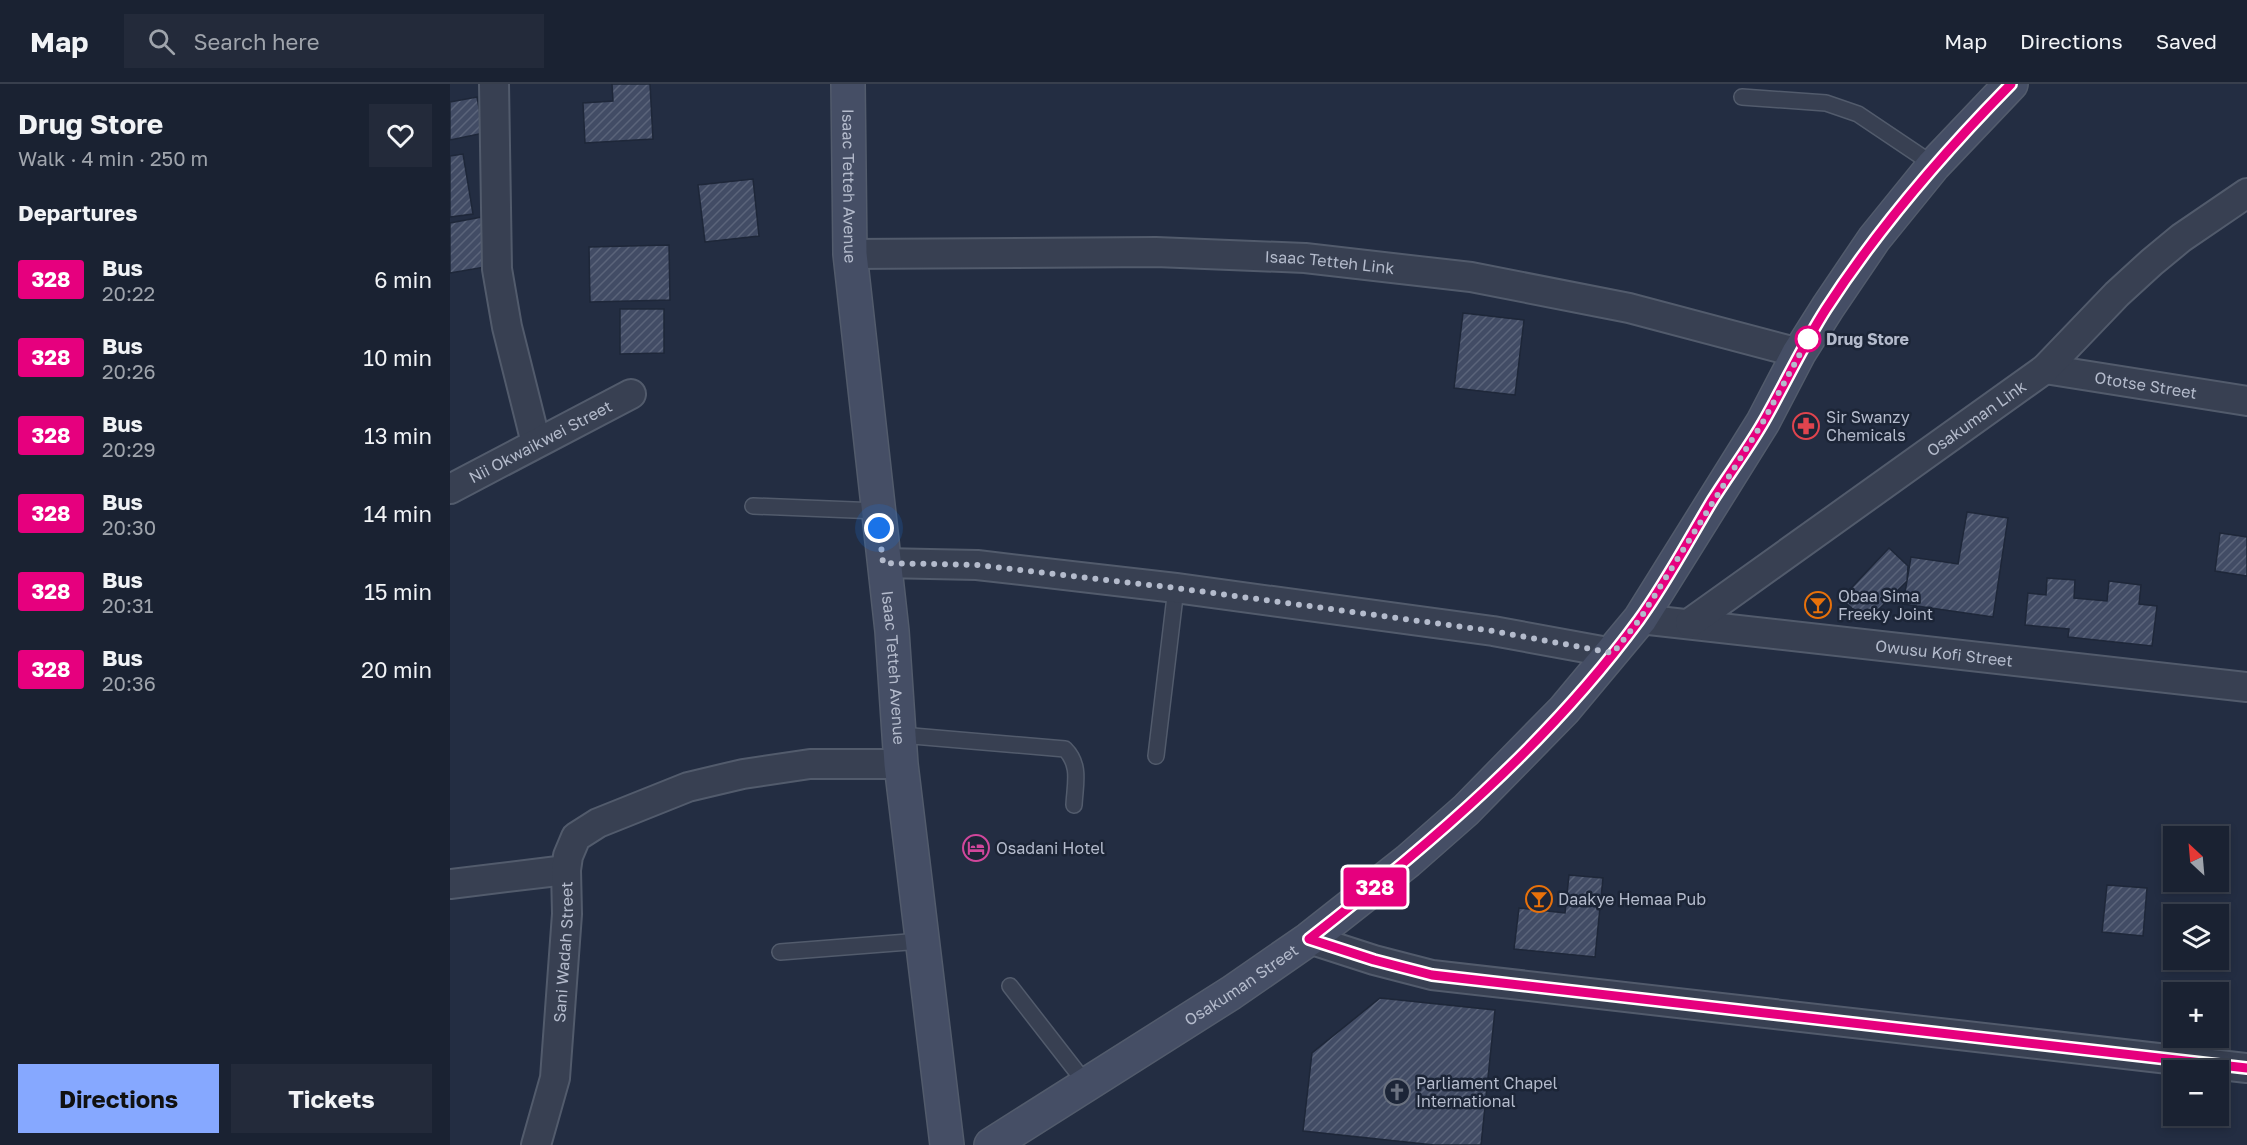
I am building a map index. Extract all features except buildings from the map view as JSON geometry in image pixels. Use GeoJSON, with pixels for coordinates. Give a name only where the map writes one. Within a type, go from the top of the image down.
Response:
{"type":"FeatureCollection","features":[{"type":"Feature","properties":{"kind":"street"},"geometry":{"type":"LineString","coordinates":[[494,84],[497,269],[507,327],[536,443]]}},
{"type":"Feature","properties":{"kind":"street","name":"Isaac Tetteh Avenue"},"geometry":{"type":"LineString","coordinates":[[848,84],[850,254],[921,941],[947,1145]]}},
{"type":"Feature","properties":{"kind":"street","name":"Osakuman Street"},"geometry":{"type":"LineString","coordinates":[[991,1145],[1231,993],[1309,939],[1408,861],[1466,810],[1564,710],[1640,619],[1763,422],[1799,353],[1874,239],[1934,165],[2011,84]]}},
{"type":"Feature","properties":{"kind":"street","name":"Osakuman Link"},"geometry":{"type":"LineString","coordinates":[[1690,623],[2045,369],[2117,294],[2152,262],[2181,238],[2247,193]]}},
{"type":"Feature","properties":{"kind":"street","name":"Isaac Tetteh Link"},"geometry":{"type":"LineString","coordinates":[[850,254],[1156,252],[1305,258],[1471,277],[1629,308],[1799,353]]}},
{"type":"Feature","properties":{"kind":"street","name":"Ototse Street"},"geometry":{"type":"LineString","coordinates":[[2045,369],[2247,401]]}},
{"type":"Feature","properties":{"kind":"street","name":"Nii Okwaikwei Street"},"geometry":{"type":"LineString","coordinates":[[450,489],[631,394]]}},
{"type":"Feature","properties":{"kind":"street"},"geometry":{"type":"LineString","coordinates":[[883,563],[977,565],[1176,588],[1493,631],[1613,653]]}},
{"type":"Feature","properties":{"kind":"street","name":"Owusu Kofi Street"},"geometry":{"type":"LineString","coordinates":[[1640,619],[2247,687]]}},
{"type":"Feature","properties":{"kind":"street"},"geometry":{"type":"LineString","coordinates":[[566,870],[568,856],[576,837],[598,823],[688,787],[743,774],[901,749]]}},
{"type":"Feature","properties":{"kind":"street","name":"Sani Wadah Street"},"geometry":{"type":"LineString","coordinates":[[450,884],[566,870],[567,914],[555,1078],[536,1145]]}},
{"type":"Feature","properties":{"kind":"street"},"geometry":{"type":"LineString","coordinates":[[1309,939],[1374,960],[1432,975],[2247,1068]]}},
{"type":"Feature","properties":{"kind":"lane"},"geometry":{"type":"LineString","coordinates":[[1742,97],[1826,104],[1858,114],[1934,165]]}},
{"type":"Feature","properties":{"kind":"lane"},"geometry":{"type":"LineString","coordinates":[[753,506],[878,511]]}},
{"type":"Feature","properties":{"kind":"lane"},"geometry":{"type":"LineString","coordinates":[[1156,756],[1176,588]]}},
{"type":"Feature","properties":{"kind":"lane"},"geometry":{"type":"LineString","coordinates":[[901,749],[1065,749],[1074,758],[1076,767],[1074,805]]}},
{"type":"Feature","properties":{"kind":"lane"},"geometry":{"type":"LineString","coordinates":[[780,952],[921,941]]}},
{"type":"Feature","properties":{"kind":"lane"},"geometry":{"type":"LineString","coordinates":[[1010,986],[1087,1085]]}},
{"type":"Feature","properties":{"kind":"bus line","name":"328"},"geometry":{"type":"LineString","coordinates":[[2011,84],[1934,165],[1874,239],[1818,322],[1763,422],[1640,619],[1613,653],[1564,710],[1466,810],[1408,861],[1309,939],[1374,960],[1432,975],[2247,1068]]}},
{"type":"Feature","properties":{"kind":"place","name":"Drug Store"},"geometry":{"type":"Point","coordinates":[1808,339]}},
{"type":"Feature","properties":{"kind":"place","name":"Sir Swanzy Chemicals"},"geometry":{"type":"Point","coordinates":[1806,426]}},
{"type":"Feature","properties":{"kind":"place","name":"Obaa Sima Freeky Joint"},"geometry":{"type":"Point","coordinates":[1818,605]}},
{"type":"Feature","properties":{"kind":"place","name":"Osadani Hotel"},"geometry":{"type":"Point","coordinates":[976,848]}},
{"type":"Feature","properties":{"kind":"place","name":"Daakye Hemaa Pub"},"geometry":{"type":"Point","coordinates":[1539,899]}},
{"type":"Feature","properties":{"kind":"place","name":"Parliament Chapel International"},"geometry":{"type":"Point","coordinates":[1397,1092]}},
{"type":"Feature","properties":{"kind":"route"},"geometry":{"type":"LineString","coordinates":[[879,528],[883,563],[977,565],[1176,588],[1493,631],[1613,653],[1640,619],[1763,422],[1809,337],[1808,339]]}}]}
